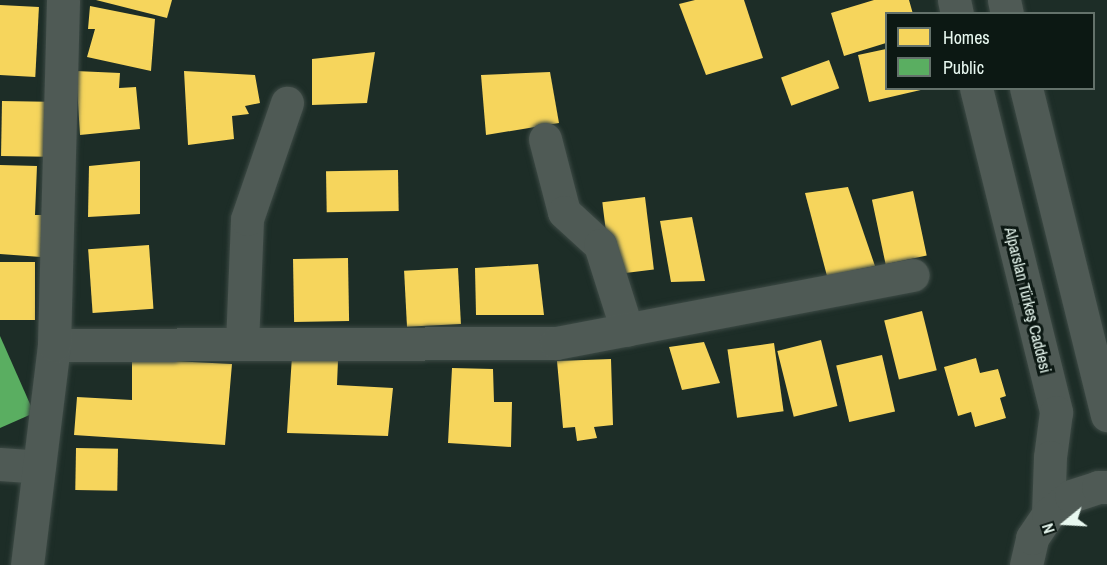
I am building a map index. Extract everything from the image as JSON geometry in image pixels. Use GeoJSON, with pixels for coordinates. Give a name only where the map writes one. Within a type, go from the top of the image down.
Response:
{"type":"FeatureCollection","features":[{"type":"Feature","properties":{"kind":"street"},"geometry":{"type":"LineString","coordinates":[[27,565],[54,345],[63,0]]}},
{"type":"Feature","properties":{"kind":"street","name":"Alparslan Türkeş Caddesi"},"geometry":{"type":"LineString","coordinates":[[976,90],[1056,412],[1050,457],[1048,514]]}},
{"type":"Feature","properties":{"kind":"street"},"geometry":{"type":"LineString","coordinates":[[1026,90],[1107,415]]}},
{"type":"Feature","properties":{"kind":"street"},"geometry":{"type":"LineString","coordinates":[[242,344],[247,219],[287,103]]}},
{"type":"Feature","properties":{"kind":"street"},"geometry":{"type":"LineString","coordinates":[[545,139],[564,212],[600,245],[627,330]]}},
{"type":"Feature","properties":{"kind":"street"},"geometry":{"type":"LineString","coordinates":[[54,345],[556,343],[914,275]]}},
{"type":"Feature","properties":{"kind":"street"},"geometry":{"type":"LineString","coordinates":[[0,464],[39,466]]}},
{"type":"Feature","properties":{"kind":"street"},"geometry":{"type":"LineString","coordinates":[[1026,565],[1032,538],[1048,514],[1071,496],[1098,487],[1107,487]]}},
{"type":"Feature","properties":{"kind":"building: Homes"},"geometry":{"type":"Polygon","coordinates":[[[96,0],[172,0],[167,18],[96,0]]]}},
{"type":"Feature","properties":{"kind":"building: Homes"},"geometry":{"type":"Polygon","coordinates":[[[695,0],[744,0],[763,58],[706,75],[679,4],[695,0]]]}},
{"type":"Feature","properties":{"kind":"building: Homes"},"geometry":{"type":"Polygon","coordinates":[[[874,0],[909,0],[912,12],[885,12],[885,43],[844,56],[831,13],[874,0]]]}},
{"type":"Feature","properties":{"kind":"building: Homes"},"geometry":{"type":"Polygon","coordinates":[[[0,5],[39,7],[35,77],[0,75],[0,5]]]}},
{"type":"Feature","properties":{"kind":"building: Homes"},"geometry":{"type":"Polygon","coordinates":[[[90,6],[155,19],[151,71],[87,57],[95,29],[88,29],[90,6]]]}},
{"type":"Feature","properties":{"kind":"building: Homes"},"geometry":{"type":"Polygon","coordinates":[[[885,49],[885,90],[921,90],[869,102],[858,55],[885,49]]]}},
{"type":"Feature","properties":{"kind":"building: Homes"},"geometry":{"type":"Polygon","coordinates":[[[375,52],[367,103],[312,105],[312,59],[375,52]]]}},
{"type":"Feature","properties":{"kind":"building: Homes"},"geometry":{"type":"Polygon","coordinates":[[[829,60],[839,88],[791,106],[781,77],[829,60]]]}},
{"type":"Feature","properties":{"kind":"building: Homes"},"geometry":{"type":"Polygon","coordinates":[[[76,71],[120,73],[119,88],[136,87],[140,129],[80,135],[76,71]]]}},
{"type":"Feature","properties":{"kind":"building: Homes"},"geometry":{"type":"Polygon","coordinates":[[[184,71],[255,75],[260,103],[245,106],[249,114],[232,116],[234,139],[188,145],[184,71]]]}},
{"type":"Feature","properties":{"kind":"building: Homes"},"geometry":{"type":"Polygon","coordinates":[[[550,72],[559,123],[486,135],[481,75],[550,72]]]}},
{"type":"Feature","properties":{"kind":"building: Homes"},"geometry":{"type":"Polygon","coordinates":[[[2,101],[47,102],[46,157],[1,156],[2,101]]]}},
{"type":"Feature","properties":{"kind":"building: Homes"},"geometry":{"type":"Polygon","coordinates":[[[140,161],[140,214],[88,217],[89,166],[140,161]]]}},
{"type":"Feature","properties":{"kind":"building: Homes"},"geometry":{"type":"Polygon","coordinates":[[[0,165],[37,166],[35,215],[44,215],[41,257],[0,254],[0,165]]]}},
{"type":"Feature","properties":{"kind":"building: Homes"},"geometry":{"type":"Polygon","coordinates":[[[398,170],[399,211],[327,212],[326,171],[398,170]]]}},
{"type":"Feature","properties":{"kind":"building: Homes"},"geometry":{"type":"Polygon","coordinates":[[[848,187],[875,266],[827,276],[805,193],[848,187]]]}},
{"type":"Feature","properties":{"kind":"building: Homes"},"geometry":{"type":"Polygon","coordinates":[[[913,191],[927,256],[886,264],[872,200],[913,191]]]}},
{"type":"Feature","properties":{"kind":"building: Homes"},"geometry":{"type":"Polygon","coordinates":[[[645,197],[654,269],[611,275],[602,202],[645,197]]]}},
{"type":"Feature","properties":{"kind":"building: Homes"},"geometry":{"type":"Polygon","coordinates":[[[692,217],[705,281],[671,282],[660,221],[692,217]]]}},
{"type":"Feature","properties":{"kind":"building: Homes"},"geometry":{"type":"Polygon","coordinates":[[[149,245],[153,309],[93,313],[88,249],[149,245]]]}},
{"type":"Feature","properties":{"kind":"building: Homes"},"geometry":{"type":"Polygon","coordinates":[[[348,258],[349,321],[294,322],[293,259],[348,258]]]}},
{"type":"Feature","properties":{"kind":"building: Homes"},"geometry":{"type":"Polygon","coordinates":[[[0,262],[35,262],[35,320],[0,320],[0,262]]]}},
{"type":"Feature","properties":{"kind":"building: Homes"},"geometry":{"type":"Polygon","coordinates":[[[538,264],[544,315],[476,315],[475,268],[538,264]]]}},
{"type":"Feature","properties":{"kind":"building: Homes"},"geometry":{"type":"Polygon","coordinates":[[[458,268],[461,324],[407,327],[404,271],[458,268]]]}},
{"type":"Feature","properties":{"kind":"building: Homes"},"geometry":{"type":"Polygon","coordinates":[[[922,311],[937,370],[899,380],[884,320],[922,311]]]}},
{"type":"Feature","properties":{"kind":"building: Homes"},"geometry":{"type":"Polygon","coordinates":[[[821,340],[837,406],[794,417],[777,351],[821,340]]]}},
{"type":"Feature","properties":{"kind":"building: Homes"},"geometry":{"type":"Polygon","coordinates":[[[704,342],[720,383],[682,390],[669,347],[704,342]]]}},
{"type":"Feature","properties":{"kind":"building: Homes"},"geometry":{"type":"Polygon","coordinates":[[[774,343],[784,411],[737,418],[727,350],[774,343]]]}},
{"type":"Feature","properties":{"kind":"building: Homes"},"geometry":{"type":"Polygon","coordinates":[[[882,355],[895,412],[849,422],[836,366],[882,355]]]}},
{"type":"Feature","properties":{"kind":"building: Homes"},"geometry":{"type":"Polygon","coordinates":[[[292,356],[338,360],[337,385],[393,388],[388,436],[287,433],[292,356]]]}},
{"type":"Feature","properties":{"kind":"building: Homes"},"geometry":{"type":"Polygon","coordinates":[[[976,358],[980,373],[998,369],[1006,396],[1000,398],[1006,418],[975,427],[971,412],[958,416],[944,367],[976,358]]]}},
{"type":"Feature","properties":{"kind":"building: Homes"},"geometry":{"type":"Polygon","coordinates":[[[132,359],[232,364],[225,445],[74,435],[77,397],[132,400],[132,359]]]}},
{"type":"Feature","properties":{"kind":"building: Homes"},"geometry":{"type":"Polygon","coordinates":[[[611,359],[613,425],[594,427],[597,438],[577,441],[575,427],[563,428],[557,361],[611,359]]]}},
{"type":"Feature","properties":{"kind":"building: Homes"},"geometry":{"type":"Polygon","coordinates":[[[452,368],[493,369],[494,402],[512,402],[511,447],[448,443],[452,368]]]}},
{"type":"Feature","properties":{"kind":"building: Homes"},"geometry":{"type":"Polygon","coordinates":[[[76,448],[118,449],[117,491],[75,490],[76,448]]]}},
{"type":"Feature","properties":{"kind":"building: Public"},"geometry":{"type":"Polygon","coordinates":[[[0,336],[34,413],[0,428],[0,336]]]}}]}
